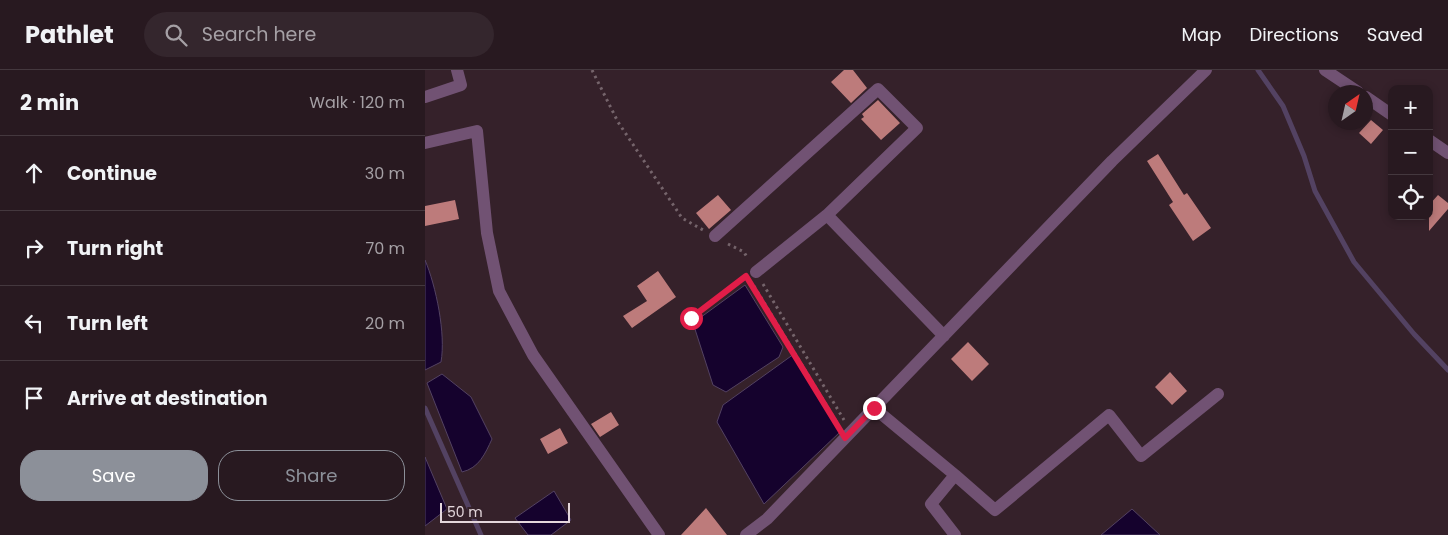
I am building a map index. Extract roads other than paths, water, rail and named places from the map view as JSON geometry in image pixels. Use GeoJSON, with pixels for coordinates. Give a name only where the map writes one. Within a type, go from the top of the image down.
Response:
{"type":"FeatureCollection","features":[{"type":"Feature","properties":{"kind":"street"},"geometry":{"type":"LineString","coordinates":[[425,98],[461,84],[457,70]]}},
{"type":"Feature","properties":{"kind":"street"},"geometry":{"type":"LineString","coordinates":[[746,535],[760,531],[874,408],[1113,161],[1206,70]]}},
{"type":"Feature","properties":{"kind":"street"},"geometry":{"type":"LineString","coordinates":[[1325,70],[1348,85]]}},
{"type":"Feature","properties":{"kind":"street"},"geometry":{"type":"LineString","coordinates":[[715,236],[879,88],[917,128],[827,215],[756,272]]}},
{"type":"Feature","properties":{"kind":"street"},"geometry":{"type":"LineString","coordinates":[[1373,102],[1388,112]]}},
{"type":"Feature","properties":{"kind":"street"},"geometry":{"type":"LineString","coordinates":[[425,143],[477,131],[487,233],[499,291],[533,355],[659,535]]}},
{"type":"Feature","properties":{"kind":"street"},"geometry":{"type":"LineString","coordinates":[[1433,143],[1448,153]]}},
{"type":"Feature","properties":{"kind":"street"},"geometry":{"type":"LineString","coordinates":[[827,215],[944,336]]}},
{"type":"Feature","properties":{"kind":"street"},"geometry":{"type":"LineString","coordinates":[[874,408],[995,510],[1109,415],[1141,456],[1218,394]]}},
{"type":"Feature","properties":{"kind":"street"},"geometry":{"type":"LineString","coordinates":[[955,475],[931,504],[955,535]]}},
{"type":"Feature","properties":{"kind":"waterway"},"geometry":{"type":"LineString","coordinates":[[1258,70],[1283,106],[1304,156],[1315,191],[1354,262],[1414,334],[1448,370]]}},
{"type":"Feature","properties":{"kind":"waterway"},"geometry":{"type":"LineString","coordinates":[[425,408],[481,535]]}}]}
